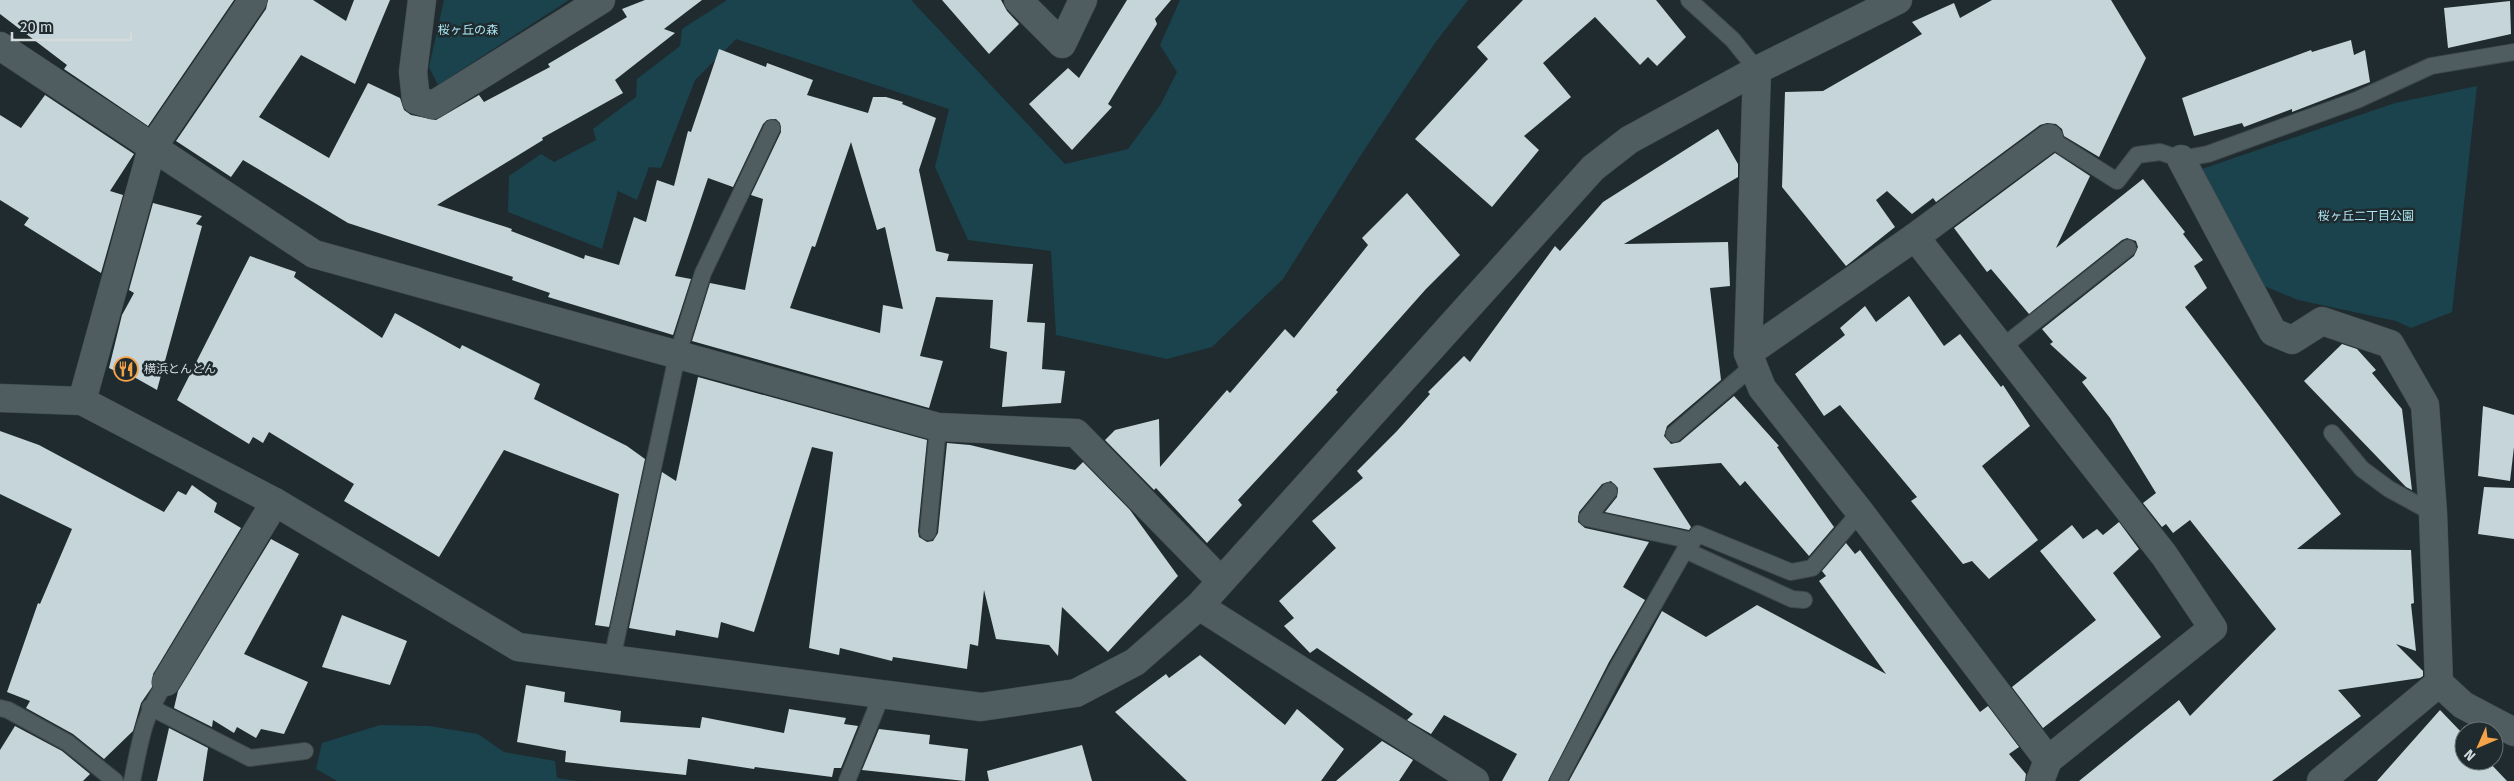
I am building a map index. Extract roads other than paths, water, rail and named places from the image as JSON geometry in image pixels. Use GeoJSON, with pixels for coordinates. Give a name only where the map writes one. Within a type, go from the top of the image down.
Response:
{"type":"FeatureCollection","features":[{"type":"Feature","properties":{"kind":"street"},"geometry":{"type":"LineString","coordinates":[[82,401],[152,148],[253,0]]}},
{"type":"Feature","properties":{"kind":"street"},"geometry":{"type":"LineString","coordinates":[[422,0],[413,72],[416,100],[433,106],[601,0]]}},
{"type":"Feature","properties":{"kind":"street"},"geometry":{"type":"LineString","coordinates":[[1018,0],[1062,44],[1082,0]]}},
{"type":"Feature","properties":{"kind":"street"},"geometry":{"type":"LineString","coordinates":[[0,398],[82,401],[275,502],[518,647],[981,707],[1076,693],[1134,662],[1199,606],[1593,168],[1629,140],[1757,70],[1898,0]]}},
{"type":"Feature","properties":{"kind":"street"},"geometry":{"type":"LineString","coordinates":[[0,46],[314,254],[938,427],[1076,433],[1220,582]]}},
{"type":"Feature","properties":{"kind":"street"},"geometry":{"type":"LineString","coordinates":[[1757,70],[1750,359],[1762,388],[1860,512],[2044,770],[2213,628],[2164,554],[1915,237]]}},
{"type":"Feature","properties":{"kind":"street"},"geometry":{"type":"LineString","coordinates":[[1750,359],[2049,138]]}},
{"type":"Feature","properties":{"kind":"street"},"geometry":{"type":"LineString","coordinates":[[2181,158],[2273,332],[2292,340],[2322,321],[2390,344],[2425,405],[2433,513],[2439,683],[2463,704],[2514,732]]}},
{"type":"Feature","properties":{"kind":"street"},"geometry":{"type":"LineString","coordinates":[[166,682],[275,502]]}},
{"type":"Feature","properties":{"kind":"street"},"geometry":{"type":"LineString","coordinates":[[1199,606],[1475,781]]}},
{"type":"Feature","properties":{"kind":"street"},"geometry":{"type":"LineString","coordinates":[[2321,781],[2439,683]]}},
{"type":"Feature","properties":{"kind":"lane"},"geometry":{"type":"LineString","coordinates":[[1689,0],[1733,40],[1757,70]]}},
{"type":"Feature","properties":{"kind":"lane"},"geometry":{"type":"LineString","coordinates":[[2049,138],[2117,181],[2137,155],[2160,152],[2181,158],[2208,154],[2357,100],[2431,66],[2514,52]]}},
{"type":"Feature","properties":{"kind":"lane"},"geometry":{"type":"LineString","coordinates":[[612,659],[677,356],[703,273],[772,128]]}},
{"type":"Feature","properties":{"kind":"lane"},"geometry":{"type":"LineString","coordinates":[[2001,348],[2128,248]]}},
{"type":"Feature","properties":{"kind":"lane"},"geometry":{"type":"LineString","coordinates":[[1674,434],[1750,359]]}},
{"type":"Feature","properties":{"kind":"lane"},"geometry":{"type":"LineString","coordinates":[[928,532],[938,427]]}},
{"type":"Feature","properties":{"kind":"lane"},"geometry":{"type":"LineString","coordinates":[[2332,433],[2362,470],[2389,489],[2433,513]]}},
{"type":"Feature","properties":{"kind":"lane"},"geometry":{"type":"LineString","coordinates":[[1609,491],[1588,518],[1689,545],[1792,599],[1804,600]]}},
{"type":"Feature","properties":{"kind":"lane"},"geometry":{"type":"LineString","coordinates":[[1558,781],[1618,667],[1689,545],[1698,534],[1791,572],[1812,568],[1860,512]]}},
{"type":"Feature","properties":{"kind":"lane"},"geometry":{"type":"LineString","coordinates":[[132,781],[142,727],[150,707],[166,682]]}},
{"type":"Feature","properties":{"kind":"lane"},"geometry":{"type":"LineString","coordinates":[[847,781],[882,694]]}},
{"type":"Feature","properties":{"kind":"lane"},"geometry":{"type":"LineString","coordinates":[[150,707],[250,758],[306,751]]}},
{"type":"Feature","properties":{"kind":"lane"},"geometry":{"type":"LineString","coordinates":[[0,708],[8,710],[68,743],[115,781]]}},
{"type":"Feature","properties":{"kind":"place","name":"横浜とんとん"},"geometry":{"type":"Point","coordinates":[126,369]}},
{"type":"Feature","properties":{"kind":"park label","name":"桜ヶ丘の森"},"geometry":{"type":"Point","coordinates":[468,30]}},
{"type":"Feature","properties":{"kind":"park label","name":"桜ヶ丘二丁目公園"},"geometry":{"type":"Point","coordinates":[2366,216]}}]}
